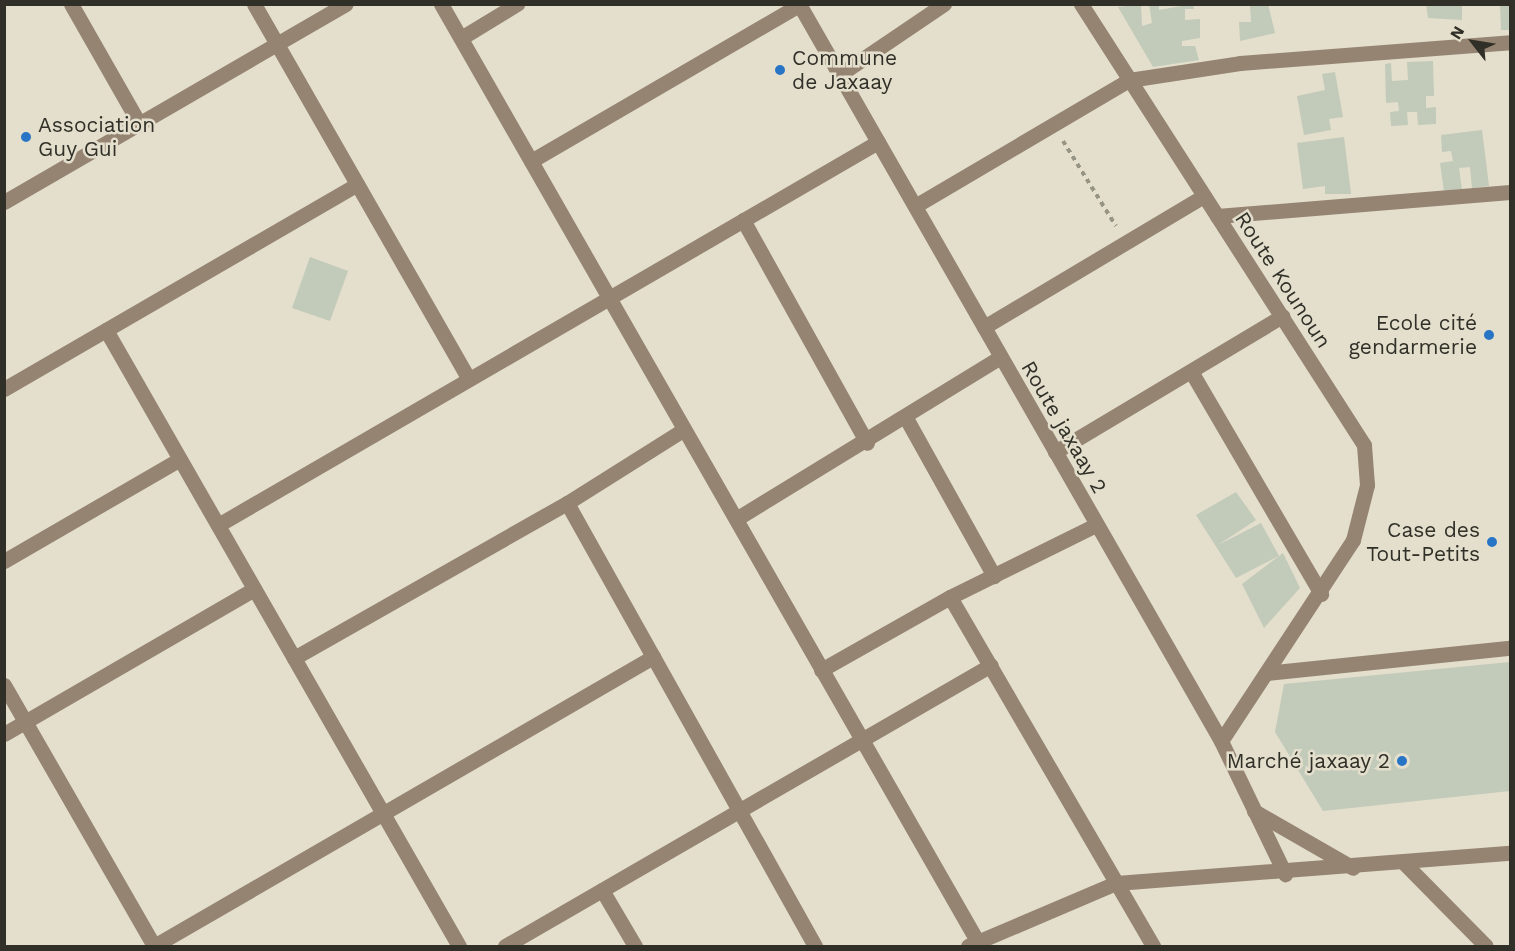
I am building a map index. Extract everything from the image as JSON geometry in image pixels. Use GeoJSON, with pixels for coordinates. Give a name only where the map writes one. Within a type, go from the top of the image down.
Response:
{"type":"FeatureCollection","features":[{"type":"Feature","properties":{"kind":"street"},"geometry":{"type":"LineString","coordinates":[[71,4],[140,124]]}},
{"type":"Feature","properties":{"kind":"street"},"geometry":{"type":"LineString","coordinates":[[254,4],[470,379]]}},
{"type":"Feature","properties":{"kind":"street"},"geometry":{"type":"LineString","coordinates":[[5,200],[346,4]]}},
{"type":"Feature","properties":{"kind":"street"},"geometry":{"type":"LineString","coordinates":[[441,4],[682,430],[736,519],[862,740],[975,945],[1116,884],[1285,874],[1510,852]]}},
{"type":"Feature","properties":{"kind":"street"},"geometry":{"type":"LineString","coordinates":[[461,38],[516,4]]}},
{"type":"Feature","properties":{"kind":"street"},"geometry":{"type":"LineString","coordinates":[[839,75],[944,4]]}},
{"type":"Feature","properties":{"kind":"street","name":"Route Kounoun"},"geometry":{"type":"LineString","coordinates":[[1081,4],[1364,445],[1368,468],[1353,540],[1321,594],[1221,741]]}},
{"type":"Feature","properties":{"kind":"street"},"geometry":{"type":"LineString","coordinates":[[531,161],[799,5]]}},
{"type":"Feature","properties":{"kind":"street","name":"Route jaxaay 2"},"geometry":{"type":"LineString","coordinates":[[799,5],[1221,741],[1285,874]]}},
{"type":"Feature","properties":{"kind":"street"},"geometry":{"type":"LineString","coordinates":[[915,206],[1129,80],[1240,63],[1510,42]]}},
{"type":"Feature","properties":{"kind":"street"},"geometry":{"type":"LineString","coordinates":[[218,525],[878,142]]}},
{"type":"Feature","properties":{"kind":"street"},"geometry":{"type":"LineString","coordinates":[[4,389],[357,184]]}},
{"type":"Feature","properties":{"kind":"street"},"geometry":{"type":"LineString","coordinates":[[1217,216],[1510,192]]}},
{"type":"Feature","properties":{"kind":"street"},"geometry":{"type":"LineString","coordinates":[[984,327],[1204,196]]}},
{"type":"Feature","properties":{"kind":"street"},"geometry":{"type":"LineString","coordinates":[[743,220],[867,443]]}},
{"type":"Feature","properties":{"kind":"street"},"geometry":{"type":"LineString","coordinates":[[1055,452],[1192,373],[1282,316]]}},
{"type":"Feature","properties":{"kind":"street"},"geometry":{"type":"LineString","coordinates":[[106,330],[459,946]]}},
{"type":"Feature","properties":{"kind":"street"},"geometry":{"type":"LineString","coordinates":[[736,519],[867,443],[1000,357]]}},
{"type":"Feature","properties":{"kind":"street"},"geometry":{"type":"LineString","coordinates":[[1192,373],[1321,594]]}},
{"type":"Feature","properties":{"kind":"street"},"geometry":{"type":"LineString","coordinates":[[906,418],[994,576]]}},
{"type":"Feature","properties":{"kind":"street"},"geometry":{"type":"LineString","coordinates":[[294,658],[567,503],[682,430]]}},
{"type":"Feature","properties":{"kind":"street"},"geometry":{"type":"LineString","coordinates":[[4,561],[180,459]]}},
{"type":"Feature","properties":{"kind":"street"},"geometry":{"type":"LineString","coordinates":[[567,503],[815,946]]}},
{"type":"Feature","properties":{"kind":"street"},"geometry":{"type":"LineString","coordinates":[[821,670],[950,597],[1096,525]]}},
{"type":"Feature","properties":{"kind":"street"},"geometry":{"type":"LineString","coordinates":[[4,734],[254,589]]}},
{"type":"Feature","properties":{"kind":"street"},"geometry":{"type":"LineString","coordinates":[[950,597],[1153,946]]}},
{"type":"Feature","properties":{"kind":"street"},"geometry":{"type":"LineString","coordinates":[[1266,673],[1510,648]]}},
{"type":"Feature","properties":{"kind":"street"},"geometry":{"type":"LineString","coordinates":[[4,685],[154,946],[653,657]]}},
{"type":"Feature","properties":{"kind":"street"},"geometry":{"type":"LineString","coordinates":[[505,946],[991,665]]}},
{"type":"Feature","properties":{"kind":"street"},"geometry":{"type":"LineString","coordinates":[[1254,811],[1353,868]]}},
{"type":"Feature","properties":{"kind":"street"},"geometry":{"type":"LineString","coordinates":[[1405,864],[1486,946]]}},
{"type":"Feature","properties":{"kind":"street"},"geometry":{"type":"LineString","coordinates":[[602,890],[635,946]]}},
{"type":"Feature","properties":{"kind":"path"},"geometry":{"type":"LineString","coordinates":[[1052,124],[1126,242]]}},
{"type":"Feature","properties":{"kind":"building"},"geometry":{"type":"Polygon","coordinates":[[[1141,4],[1142,26],[1152,23],[1149,4],[1159,4],[1159,10],[1193,4],[1194,9],[1185,9],[1185,20],[1200,19],[1200,38],[1182,41],[1182,46],[1195,46],[1199,60],[1153,67],[1118,7],[1141,4]]]}},
{"type":"Feature","properties":{"kind":"building"},"geometry":{"type":"Polygon","coordinates":[[[1250,4],[1268,4],[1275,33],[1240,41],[1239,22],[1251,22],[1250,4]]]}},
{"type":"Feature","properties":{"kind":"building"},"geometry":{"type":"Polygon","coordinates":[[[1426,4],[1462,4],[1462,20],[1428,18],[1426,4]]]}},
{"type":"Feature","properties":{"kind":"building"},"geometry":{"type":"Polygon","coordinates":[[[1500,4],[1510,4],[1510,30],[1501,30],[1500,4]]]}},
{"type":"Feature","properties":{"kind":"building"},"geometry":{"type":"Polygon","coordinates":[[[1433,61],[1434,96],[1426,96],[1426,108],[1436,107],[1436,124],[1418,125],[1417,112],[1407,112],[1408,125],[1391,126],[1390,112],[1399,111],[1398,102],[1386,103],[1385,64],[1391,63],[1392,81],[1408,80],[1407,62],[1433,61]]]}},
{"type":"Feature","properties":{"kind":"building"},"geometry":{"type":"Polygon","coordinates":[[[1335,72],[1343,117],[1329,119],[1331,130],[1304,135],[1297,96],[1325,90],[1322,74],[1335,72]]]}},
{"type":"Feature","properties":{"kind":"building"},"geometry":{"type":"Polygon","coordinates":[[[1482,130],[1489,186],[1472,188],[1470,167],[1459,168],[1462,189],[1444,191],[1440,163],[1453,161],[1451,151],[1442,152],[1441,135],[1482,130]]]}},
{"type":"Feature","properties":{"kind":"building"},"geometry":{"type":"Polygon","coordinates":[[[1344,137],[1351,194],[1325,194],[1325,186],[1303,189],[1297,143],[1344,137]]]}},
{"type":"Feature","properties":{"kind":"building"},"geometry":{"type":"Polygon","coordinates":[[[310,257],[348,271],[330,321],[292,308],[310,257]]]}},
{"type":"Feature","properties":{"kind":"building"},"geometry":{"type":"Polygon","coordinates":[[[1236,492],[1256,520],[1218,545],[1261,523],[1279,556],[1236,578],[1196,515],[1236,492]]]}},
{"type":"Feature","properties":{"kind":"building"},"geometry":{"type":"Polygon","coordinates":[[[1283,553],[1300,588],[1264,628],[1242,584],[1283,553]]]}},
{"type":"Feature","properties":{"kind":"building","name":"Marché jaxaay 2"},"geometry":{"type":"Polygon","coordinates":[[[1510,662],[1510,791],[1323,811],[1275,732],[1284,684],[1510,662]]]}},
{"type":"Feature","properties":{"kind":"place","name":"Commune de Jaxaay"},"geometry":{"type":"Point","coordinates":[780,70]}},
{"type":"Feature","properties":{"kind":"place","name":"Association Guy Gui"},"geometry":{"type":"Point","coordinates":[26,137]}},
{"type":"Feature","properties":{"kind":"place","name":"Ecole cité gendarmerie"},"geometry":{"type":"Point","coordinates":[1489,335]}},
{"type":"Feature","properties":{"kind":"place","name":"Case des Tout-Petits"},"geometry":{"type":"Point","coordinates":[1492,542]}},
{"type":"Feature","properties":{"kind":"place","name":"Marché jaxaay 2"},"geometry":{"type":"Point","coordinates":[1402,761]}}]}
